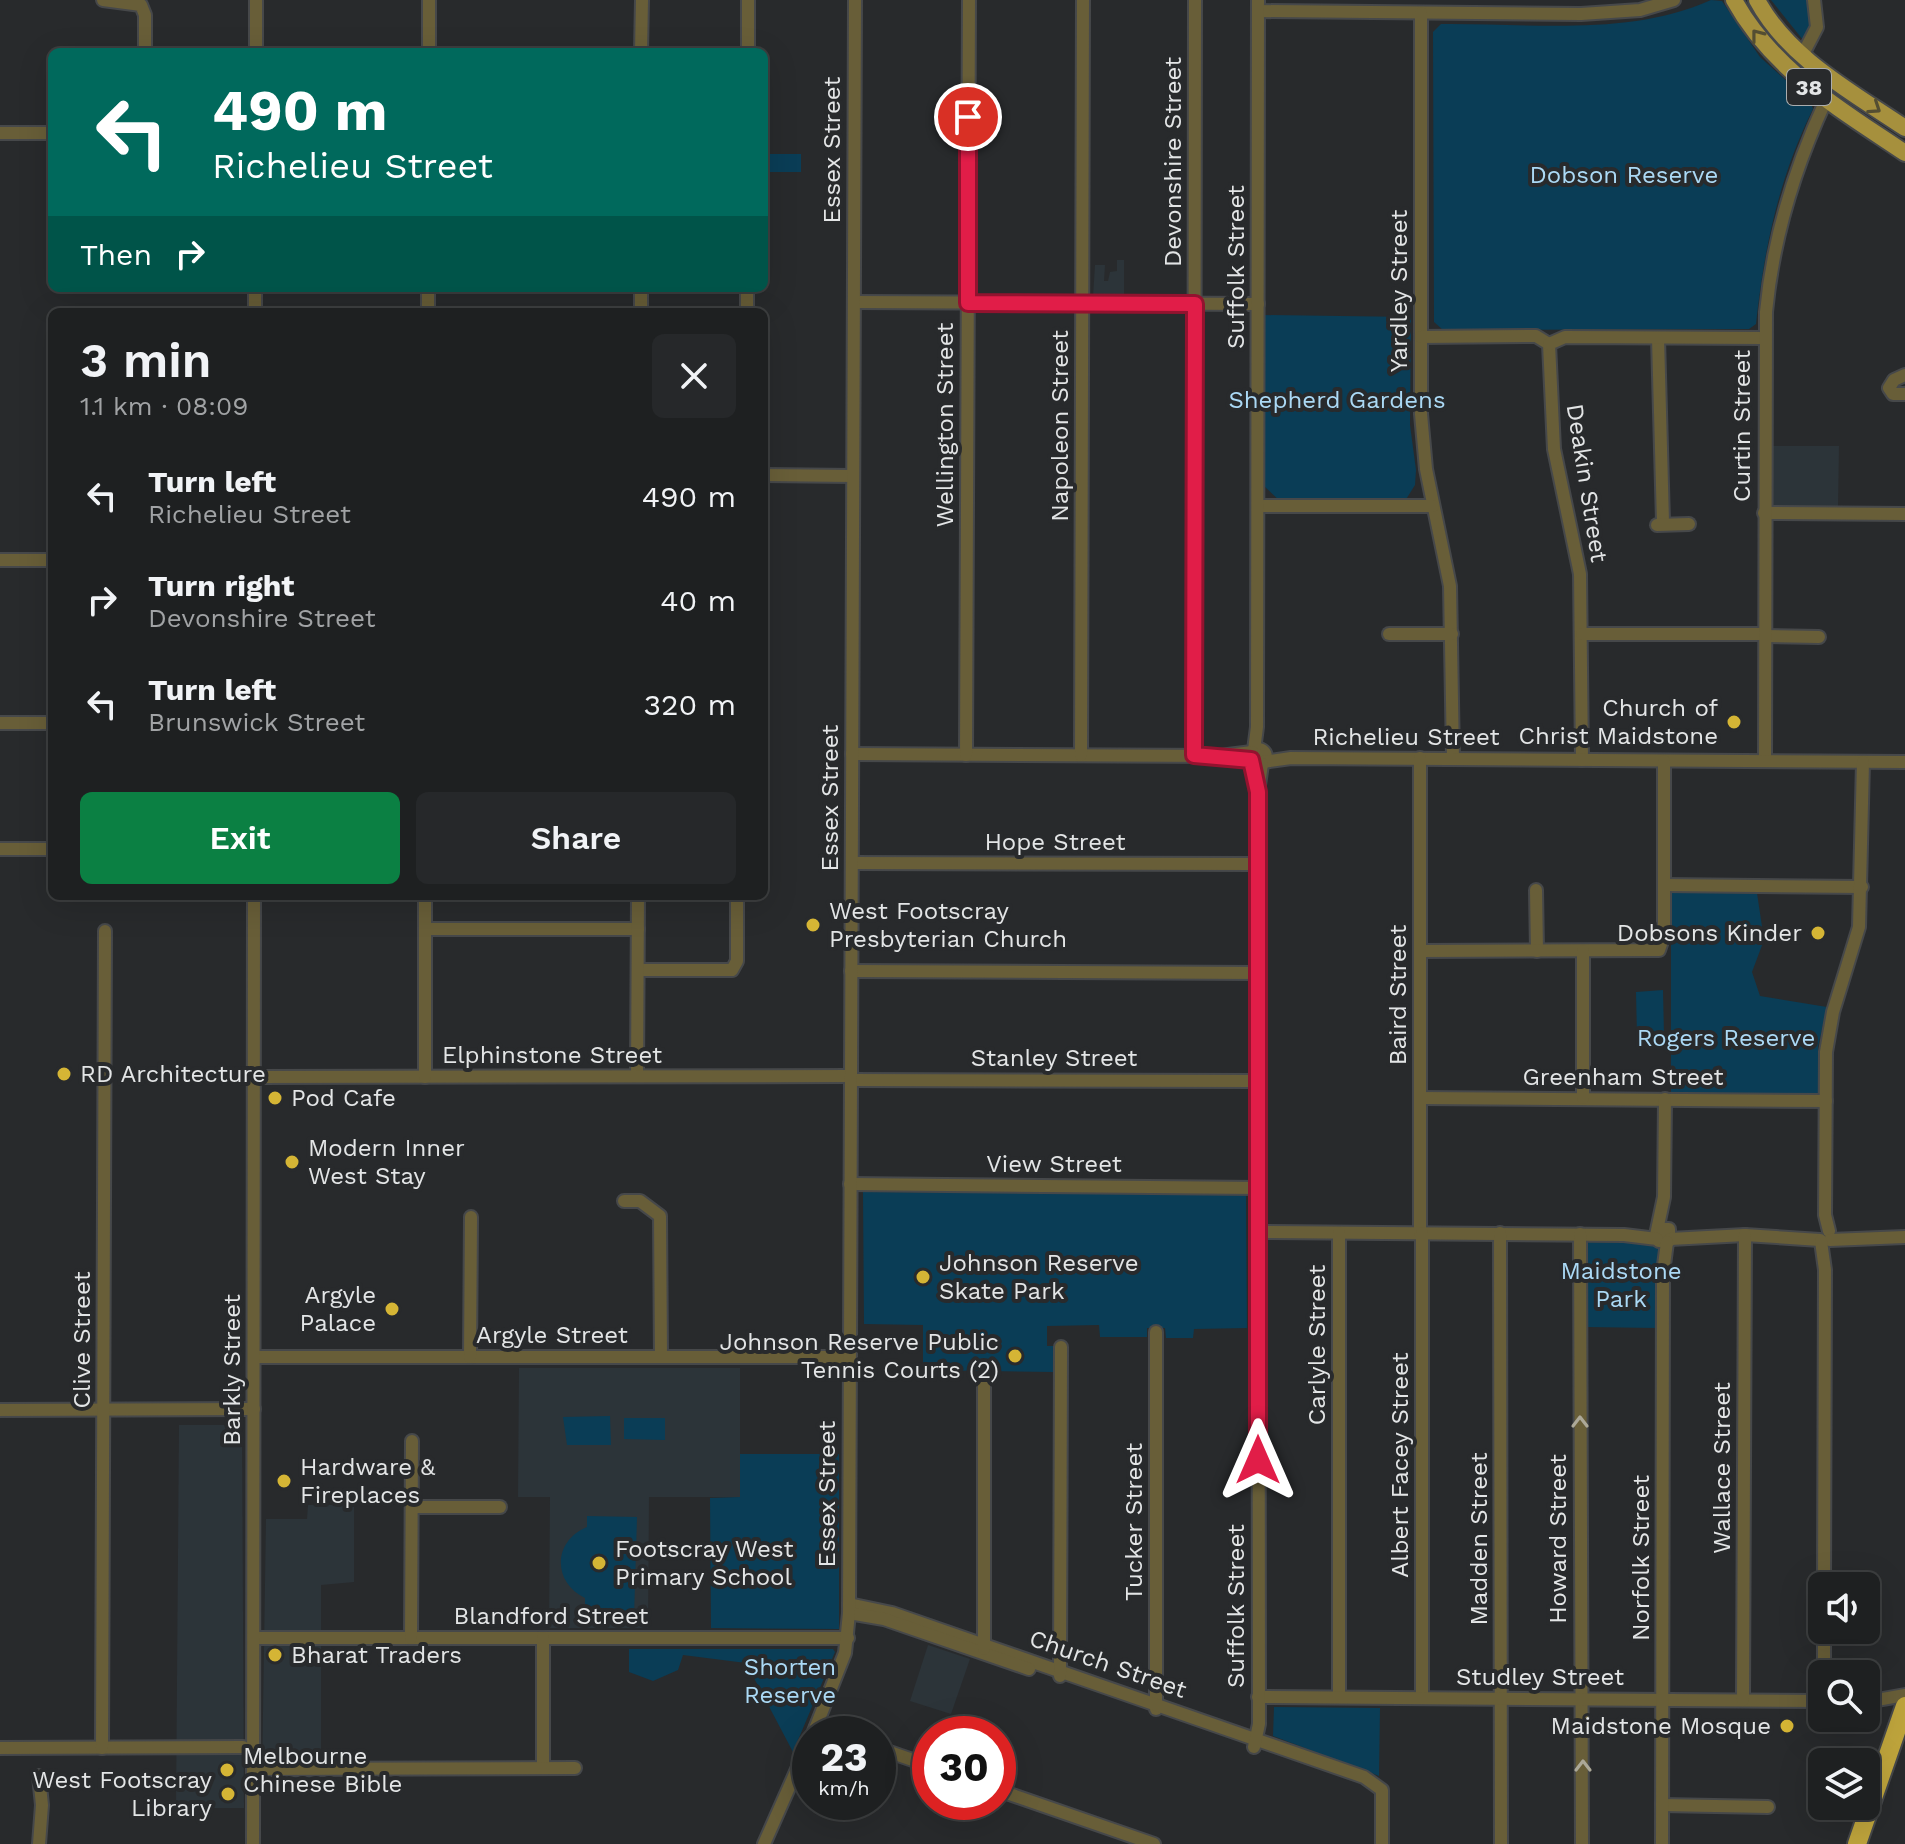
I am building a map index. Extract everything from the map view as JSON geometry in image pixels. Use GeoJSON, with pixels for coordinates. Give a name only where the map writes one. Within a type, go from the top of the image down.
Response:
{"type":"FeatureCollection","features":[{"type":"Feature","properties":{"kind":"highway"},"geometry":{"type":"LineString","coordinates":[[1857,1844],[1903,1713]]}},
{"type":"Feature","properties":{"kind":"main road","name":"38"},"geometry":{"type":"LineString","coordinates":[[1734,0],[1757,37],[1789,70],[1826,100],[1905,153]]}},
{"type":"Feature","properties":{"kind":"main road","name":"38"},"geometry":{"type":"LineString","coordinates":[[1757,0],[1774,26],[1802,56],[1905,128]]}},
{"type":"Feature","properties":{"kind":"main road"},"geometry":{"type":"LineString","coordinates":[[1789,70],[1802,56]]}},
{"type":"Feature","properties":{"kind":"main road"},"geometry":{"type":"LineString","coordinates":[[1826,100],[1836,81]]}},
{"type":"Feature","properties":{"kind":"street"},"geometry":{"type":"LineString","coordinates":[[103,0],[141,5],[145,15],[145,48]]}},
{"type":"Feature","properties":{"kind":"street"},"geometry":{"type":"LineString","coordinates":[[256,0],[256,48]]}},
{"type":"Feature","properties":{"kind":"street"},"geometry":{"type":"LineString","coordinates":[[429,0],[429,48]]}},
{"type":"Feature","properties":{"kind":"street"},"geometry":{"type":"LineString","coordinates":[[641,48],[642,0]]}},
{"type":"Feature","properties":{"kind":"street"},"geometry":{"type":"LineString","coordinates":[[748,0],[748,48]]}},
{"type":"Feature","properties":{"kind":"street","name":"Essex Street"},"geometry":{"type":"LineString","coordinates":[[820,1716],[839,1673],[848,1638],[849,1609],[855,0]]}},
{"type":"Feature","properties":{"kind":"street","name":"Wellington Street"},"geometry":{"type":"LineString","coordinates":[[966,755],[969,0]]}},
{"type":"Feature","properties":{"kind":"street","name":"Napoleon Street"},"geometry":{"type":"LineString","coordinates":[[1081,755],[1083,0]]}},
{"type":"Feature","properties":{"kind":"street","name":"Devonshire Street"},"geometry":{"type":"LineString","coordinates":[[1194,755],[1195,0]]}},
{"type":"Feature","properties":{"kind":"street"},"geometry":{"type":"LineString","coordinates":[[1258,6],[1421,13],[1502,6],[1610,13],[1674,0]]}},
{"type":"Feature","properties":{"kind":"street"},"geometry":{"type":"LineString","coordinates":[[1802,56],[1817,27],[1814,0]]}},
{"type":"Feature","properties":{"kind":"street","name":"Suffolk Street"},"geometry":{"type":"LineString","coordinates":[[1256,1743],[1258,6]]}},
{"type":"Feature","properties":{"kind":"street","name":"Yardley Street"},"geometry":{"type":"LineString","coordinates":[[1421,13],[1423,440],[1433,506],[1449,577],[1453,758]]}},
{"type":"Feature","properties":{"kind":"street","name":"Curtin Street"},"geometry":{"type":"LineString","coordinates":[[1765,761],[1764,338],[1768,283],[1783,212],[1801,156],[1826,100]]}},
{"type":"Feature","properties":{"kind":"street"},"geometry":{"type":"LineString","coordinates":[[0,133],[48,133]]}},
{"type":"Feature","properties":{"kind":"street"},"geometry":{"type":"LineString","coordinates":[[854,302],[1258,304]]}},
{"type":"Feature","properties":{"kind":"street"},"geometry":{"type":"LineString","coordinates":[[1421,337],[1536,336],[1549,344],[1565,337],[1764,338]]}},
{"type":"Feature","properties":{"kind":"street"},"geometry":{"type":"LineString","coordinates":[[1658,338],[1660,524],[1689,524]]}},
{"type":"Feature","properties":{"kind":"street","name":"Deakin Street"},"geometry":{"type":"LineString","coordinates":[[1549,344],[1554,449],[1577,552],[1582,634],[1582,760]]}},
{"type":"Feature","properties":{"kind":"street"},"geometry":{"type":"LineString","coordinates":[[1905,375],[1894,380],[1889,388],[1893,394],[1905,394]]}},
{"type":"Feature","properties":{"kind":"street"},"geometry":{"type":"LineString","coordinates":[[768,475],[853,476]]}},
{"type":"Feature","properties":{"kind":"street"},"geometry":{"type":"LineString","coordinates":[[1258,506],[1433,506]]}},
{"type":"Feature","properties":{"kind":"street"},"geometry":{"type":"LineString","coordinates":[[1764,513],[1905,514]]}},
{"type":"Feature","properties":{"kind":"street"},"geometry":{"type":"LineString","coordinates":[[0,560],[48,560]]}},
{"type":"Feature","properties":{"kind":"street"},"geometry":{"type":"LineString","coordinates":[[1389,634],[1452,634]]}},
{"type":"Feature","properties":{"kind":"street"},"geometry":{"type":"LineString","coordinates":[[1582,634],[1819,637]]}},
{"type":"Feature","properties":{"kind":"street"},"geometry":{"type":"LineString","coordinates":[[0,723],[48,723]]}},
{"type":"Feature","properties":{"kind":"street","name":"Richelieu Street"},"geometry":{"type":"LineString","coordinates":[[852,754],[1905,762]]}},
{"type":"Feature","properties":{"kind":"street","name":"Baird Street"},"geometry":{"type":"LineString","coordinates":[[1420,758],[1421,1233]]}},
{"type":"Feature","properties":{"kind":"street"},"geometry":{"type":"LineString","coordinates":[[1420,951],[1654,952],[1662,948],[1664,761]]}},
{"type":"Feature","properties":{"kind":"street"},"geometry":{"type":"LineString","coordinates":[[1824,1572],[1826,1101],[1830,1024],[1857,941],[1862,887],[1863,762]]}},
{"type":"Feature","properties":{"kind":"street"},"geometry":{"type":"LineString","coordinates":[[0,849],[48,849]]}},
{"type":"Feature","properties":{"kind":"street","name":"Hope Street"},"geometry":{"type":"LineString","coordinates":[[852,863],[1258,864]]}},
{"type":"Feature","properties":{"kind":"street"},"geometry":{"type":"LineString","coordinates":[[1664,885],[1862,887]]}},
{"type":"Feature","properties":{"kind":"street"},"geometry":{"type":"LineString","coordinates":[[1536,890],[1537,951]]}},
{"type":"Feature","properties":{"kind":"street","name":"Barkly Street"},"geometry":{"type":"LineString","coordinates":[[253,1844],[254,900]]}},
{"type":"Feature","properties":{"kind":"street"},"geometry":{"type":"LineString","coordinates":[[425,900],[425,1077]]}},
{"type":"Feature","properties":{"kind":"street"},"geometry":{"type":"LineString","coordinates":[[637,1076],[638,900]]}},
{"type":"Feature","properties":{"kind":"street"},"geometry":{"type":"LineString","coordinates":[[638,970],[732,970],[737,961],[737,900]]}},
{"type":"Feature","properties":{"kind":"street"},"geometry":{"type":"LineString","coordinates":[[425,929],[638,929]]}},
{"type":"Feature","properties":{"kind":"street","name":"Clive Street"},"geometry":{"type":"LineString","coordinates":[[102,1748],[105,931]]}},
{"type":"Feature","properties":{"kind":"street"},"geometry":{"type":"LineString","coordinates":[[1583,951],[1583,1098]]}},
{"type":"Feature","properties":{"kind":"street"},"geometry":{"type":"LineString","coordinates":[[851,971],[1258,973]]}},
{"type":"Feature","properties":{"kind":"street","name":"Elphinstone Street"},"geometry":{"type":"LineString","coordinates":[[254,1077],[851,1078]]}},
{"type":"Feature","properties":{"kind":"street","name":"Stanley Street"},"geometry":{"type":"LineString","coordinates":[[851,1078],[1258,1081]]}},
{"type":"Feature","properties":{"kind":"street","name":"Greenham Street"},"geometry":{"type":"LineString","coordinates":[[1420,1098],[1826,1101]]}},
{"type":"Feature","properties":{"kind":"street","name":"Norfolk Street"},"geometry":{"type":"LineString","coordinates":[[1662,1844],[1665,1099]]}},
{"type":"Feature","properties":{"kind":"street","name":"View Street"},"geometry":{"type":"LineString","coordinates":[[850,1184],[1258,1188]]}},
{"type":"Feature","properties":{"kind":"street"},"geometry":{"type":"LineString","coordinates":[[624,1201],[640,1201],[660,1216],[661,1357]]}},
{"type":"Feature","properties":{"kind":"street"},"geometry":{"type":"LineString","coordinates":[[470,1357],[471,1217]]}},
{"type":"Feature","properties":{"kind":"street"},"geometry":{"type":"LineString","coordinates":[[1258,1232],[1905,1237]]}},
{"type":"Feature","properties":{"kind":"street","name":"Carlyle Street"},"geometry":{"type":"LineString","coordinates":[[1339,1233],[1339,1697]]}},
{"type":"Feature","properties":{"kind":"street","name":"Albert Facey Street"},"geometry":{"type":"LineString","coordinates":[[1421,1233],[1422,1698]]}},
{"type":"Feature","properties":{"kind":"street","name":"Madden Street"},"geometry":{"type":"LineString","coordinates":[[1500,1233],[1501,1844]]}},
{"type":"Feature","properties":{"kind":"street","name":"Howard Street"},"geometry":{"type":"LineString","coordinates":[[1580,1234],[1582,1844]]}},
{"type":"Feature","properties":{"kind":"street","name":"Wallace Street"},"geometry":{"type":"LineString","coordinates":[[1743,1700],[1745,1235]]}},
{"type":"Feature","properties":{"kind":"street","name":"Tucker Street"},"geometry":{"type":"LineString","coordinates":[[1156,1332],[1156,1708]]}},
{"type":"Feature","properties":{"kind":"street"},"geometry":{"type":"LineString","coordinates":[[1060,1676],[1061,1347]]}},
{"type":"Feature","properties":{"kind":"street","name":"Argyle Street"},"geometry":{"type":"LineString","coordinates":[[254,1357],[849,1357]]}},
{"type":"Feature","properties":{"kind":"street"},"geometry":{"type":"LineString","coordinates":[[984,1380],[984,1649]]}},
{"type":"Feature","properties":{"kind":"street"},"geometry":{"type":"LineString","coordinates":[[0,1410],[254,1409]]}},
{"type":"Feature","properties":{"kind":"street"},"geometry":{"type":"LineString","coordinates":[[411,1638],[412,1441]]}},
{"type":"Feature","properties":{"kind":"street"},"geometry":{"type":"LineString","coordinates":[[412,1507],[500,1507]]}},
{"type":"Feature","properties":{"kind":"street","name":"Church Street"},"geometry":{"type":"LineString","coordinates":[[849,1609],[878,1608],[984,1649],[1256,1743],[1369,1787],[1382,1801],[1382,1839]]}},
{"type":"Feature","properties":{"kind":"street","name":"Blandford Street"},"geometry":{"type":"LineString","coordinates":[[254,1638],[848,1638]]}},
{"type":"Feature","properties":{"kind":"street"},"geometry":{"type":"LineString","coordinates":[[543,1638],[543,1767]]}},
{"type":"Feature","properties":{"kind":"street"},"geometry":{"type":"LineString","coordinates":[[1880,1700],[1905,1695]]}},
{"type":"Feature","properties":{"kind":"street","name":"Studley Street"},"geometry":{"type":"LineString","coordinates":[[1258,1697],[1808,1701]]}},
{"type":"Feature","properties":{"kind":"street"},"geometry":{"type":"LineString","coordinates":[[1880,1705],[1903,1713]]}},
{"type":"Feature","properties":{"kind":"street"},"geometry":{"type":"LineString","coordinates":[[0,1748],[243,1747]]}},
{"type":"Feature","properties":{"kind":"street"},"geometry":{"type":"LineString","coordinates":[[254,1769],[575,1768]]}},
{"type":"Feature","properties":{"kind":"street"},"geometry":{"type":"LineString","coordinates":[[39,1776],[42,1831],[39,1844]]}},
{"type":"Feature","properties":{"kind":"street"},"geometry":{"type":"LineString","coordinates":[[766,1843],[792,1782]]}},
{"type":"Feature","properties":{"kind":"street"},"geometry":{"type":"LineString","coordinates":[[1016,1796],[1154,1844]]}},
{"type":"Feature","properties":{"kind":"street"},"geometry":{"type":"LineString","coordinates":[[1662,1805],[1768,1807]]}},
{"type":"Feature","properties":{"kind":"shaded area"},"geometry":{"type":"Polygon","coordinates":[[[1117,260],[1124,260],[1124,297],[1093,297],[1095,265],[1105,265],[1104,281],[1108,281],[1110,272],[1117,271],[1117,260]]]}},
{"type":"Feature","properties":{"kind":"shaded area"},"geometry":{"type":"Polygon","coordinates":[[[1771,446],[1839,446],[1838,507],[1770,506],[1771,446]]]}},
{"type":"Feature","properties":{"kind":"shaded area","name":"Footscray West Primary School"},"geometry":{"type":"Polygon","coordinates":[[[519,1368],[740,1368],[740,1497],[649,1497],[648,1628],[549,1628],[550,1497],[518,1497],[519,1368]]]}},
{"type":"Feature","properties":{"kind":"shaded area"},"geometry":{"type":"Polygon","coordinates":[[[179,1425],[242,1425],[244,1808],[176,1808],[179,1425]]]}},
{"type":"Feature","properties":{"kind":"shaded area"},"geometry":{"type":"Polygon","coordinates":[[[308,1505],[354,1505],[354,1582],[321,1585],[321,1778],[262,1777],[266,1519],[307,1519],[308,1505]]]}},
{"type":"Feature","properties":{"kind":"shaded area"},"geometry":{"type":"Polygon","coordinates":[[[928,1645],[970,1659],[951,1714],[910,1701],[928,1645]]]}},
{"type":"Feature","properties":{"kind":"green space","name":"Dobson Reserve"},"geometry":{"type":"Polygon","coordinates":[[[1711,0],[1722,1],[1760,57],[1811,103],[1813,109],[1782,187],[1764,268],[1756,324],[1749,329],[1443,330],[1434,322],[1433,32],[1441,24],[1613,24],[1680,12],[1711,0]]]}},
{"type":"Feature","properties":{"kind":"green space"},"geometry":{"type":"Polygon","coordinates":[[[1771,0],[1807,0],[1811,21],[1803,40],[1771,0]]]}},
{"type":"Feature","properties":{"kind":"green space"},"geometry":{"type":"Polygon","coordinates":[[[768,154],[801,154],[801,172],[768,172],[768,154]]]}},
{"type":"Feature","properties":{"kind":"green space","name":"Shepherd Gardens"},"geometry":{"type":"Polygon","coordinates":[[[1262,315],[1411,317],[1410,425],[1416,470],[1415,485],[1405,501],[1280,501],[1264,486],[1262,315]]]}},
{"type":"Feature","properties":{"kind":"green space","name":"Rogers Reserve"},"geometry":{"type":"Polygon","coordinates":[[[1671,892],[1757,893],[1764,940],[1752,972],[1760,996],[1827,1007],[1818,1047],[1818,1095],[1671,1093],[1671,892]]]}},
{"type":"Feature","properties":{"kind":"green space"},"geometry":{"type":"Polygon","coordinates":[[[1663,990],[1664,1035],[1637,1036],[1636,992],[1663,990]]]}},
{"type":"Feature","properties":{"kind":"green space"},"geometry":{"type":"Polygon","coordinates":[[[863,1192],[1246,1194],[1247,1328],[1194,1329],[1193,1338],[1166,1338],[1165,1328],[1147,1328],[1147,1337],[1100,1337],[1099,1325],[1047,1326],[1047,1346],[1055,1346],[1054,1372],[923,1370],[923,1325],[864,1324],[863,1192]]]}},
{"type":"Feature","properties":{"kind":"green space","name":"Maidstone Park"},"geometry":{"type":"Polygon","coordinates":[[[1585,1242],[1658,1243],[1658,1328],[1585,1327],[1585,1242]]]}},
{"type":"Feature","properties":{"kind":"green space"},"geometry":{"type":"Polygon","coordinates":[[[610,1416],[611,1445],[567,1445],[563,1417],[610,1416]]]}},
{"type":"Feature","properties":{"kind":"green space"},"geometry":{"type":"Polygon","coordinates":[[[624,1418],[665,1418],[665,1440],[624,1439],[624,1418]]]}},
{"type":"Feature","properties":{"kind":"green space"},"geometry":{"type":"Polygon","coordinates":[[[740,1454],[839,1454],[839,1629],[711,1628],[710,1498],[740,1497],[740,1454]]]}},
{"type":"Feature","properties":{"kind":"green space"},"geometry":{"type":"Polygon","coordinates":[[[587,1516],[637,1517],[634,1617],[585,1616],[585,1598],[574,1591],[562,1572],[563,1551],[576,1533],[587,1527],[587,1516]]]}},
{"type":"Feature","properties":{"kind":"green space","name":"Shorten Reserve"},"geometry":{"type":"Polygon","coordinates":[[[629,1649],[833,1649],[835,1652],[808,1716],[792,1716],[792,1750],[746,1663],[683,1655],[678,1670],[653,1681],[629,1672],[629,1649]]]}},
{"type":"Feature","properties":{"kind":"green space"},"geometry":{"type":"Polygon","coordinates":[[[1274,1707],[1380,1708],[1379,1776],[1273,1736],[1274,1707]]]}},
{"type":"Feature","properties":{"kind":"place","name":"Church of Christ Maidstone"},"geometry":{"type":"Point","coordinates":[1734,722]}},
{"type":"Feature","properties":{"kind":"place","name":"West Footscray Presbyterian Church"},"geometry":{"type":"Point","coordinates":[813,925]}},
{"type":"Feature","properties":{"kind":"place","name":"Dobsons Kinder"},"geometry":{"type":"Point","coordinates":[1818,933]}},
{"type":"Feature","properties":{"kind":"place","name":"RD Architecture"},"geometry":{"type":"Point","coordinates":[64,1074]}},
{"type":"Feature","properties":{"kind":"place","name":"Pod Cafe"},"geometry":{"type":"Point","coordinates":[275,1098]}},
{"type":"Feature","properties":{"kind":"place","name":"Modern Inner West Stay"},"geometry":{"type":"Point","coordinates":[292,1162]}},
{"type":"Feature","properties":{"kind":"place","name":"Johnson Reserve Skate Park"},"geometry":{"type":"Point","coordinates":[923,1277]}},
{"type":"Feature","properties":{"kind":"place","name":"Argyle Palace"},"geometry":{"type":"Point","coordinates":[392,1309]}},
{"type":"Feature","properties":{"kind":"place","name":"Johnson Reserve Public Tennis Courts (2)"},"geometry":{"type":"Point","coordinates":[1015,1356]}},
{"type":"Feature","properties":{"kind":"place","name":"Hardware & Fireplaces"},"geometry":{"type":"Point","coordinates":[284,1481]}},
{"type":"Feature","properties":{"kind":"place","name":"Footscray West Primary School"},"geometry":{"type":"Point","coordinates":[599,1563]}},
{"type":"Feature","properties":{"kind":"place","name":"Bharat Traders"},"geometry":{"type":"Point","coordinates":[275,1655]}},
{"type":"Feature","properties":{"kind":"place","name":"Maidstone Mosque"},"geometry":{"type":"Point","coordinates":[1787,1726]}},
{"type":"Feature","properties":{"kind":"place","name":"Melbourne Chinese Bible"},"geometry":{"type":"Point","coordinates":[227,1770]}},
{"type":"Feature","properties":{"kind":"place","name":"West Footscray Library"},"geometry":{"type":"Point","coordinates":[228,1794]}},
{"type":"Feature","properties":{"kind":"route"},"geometry":{"type":"LineString","coordinates":[[968,117],[968,303],[1195,304],[1194,755],[1251,760],[1258,792],[1258,1460]]}}]}
